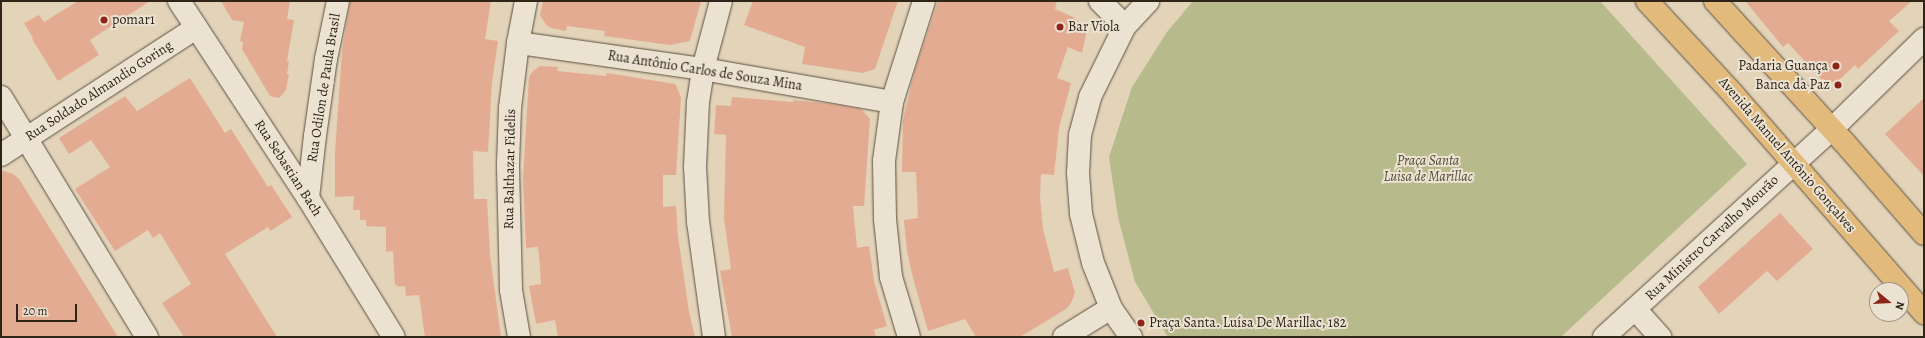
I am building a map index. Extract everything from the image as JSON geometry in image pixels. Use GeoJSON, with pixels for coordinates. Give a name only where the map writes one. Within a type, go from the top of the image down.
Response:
{"type":"FeatureCollection","features":[{"type":"Feature","properties":{"kind":"main road","name":"Avenida Manuel Antônio Gonçalves"},"geometry":{"type":"LineString","coordinates":[[1647,1],[1733,94],[1924,312]]}},
{"type":"Feature","properties":{"kind":"main road"},"geometry":{"type":"LineString","coordinates":[[1715,1],[1832,129],[1924,234]]}},
{"type":"Feature","properties":{"kind":"street","name":"Rua Sebastian Bach"},"geometry":{"type":"LineString","coordinates":[[179,1],[308,198],[394,337]]}},
{"type":"Feature","properties":{"kind":"street","name":"Rua Odilon de Paula Brasil"},"geometry":{"type":"LineString","coordinates":[[308,198],[317,120],[338,1]]}},
{"type":"Feature","properties":{"kind":"street","name":"Rua Balthazar Fidelis"},"geometry":{"type":"LineString","coordinates":[[519,337],[511,290],[508,165],[510,108],[518,43],[526,1]]}},
{"type":"Feature","properties":{"kind":"street"},"geometry":{"type":"LineString","coordinates":[[714,337],[698,222],[695,167],[698,102],[703,69],[721,1]]}},
{"type":"Feature","properties":{"kind":"street"},"geometry":{"type":"LineString","coordinates":[[909,337],[892,277],[885,219],[884,161],[892,102],[924,1]]}},
{"type":"Feature","properties":{"kind":"street"},"geometry":{"type":"LineString","coordinates":[[1100,1],[1125,26]]}},
{"type":"Feature","properties":{"kind":"street"},"geometry":{"type":"LineString","coordinates":[[1131,337],[1111,308],[1093,263],[1082,214],[1078,173],[1080,135],[1090,97],[1125,26],[1148,1]]}},
{"type":"Feature","properties":{"kind":"street","name":"Rua Soldado Almandio Goring"},"geometry":{"type":"LineString","coordinates":[[1,155],[196,28]]}},
{"type":"Feature","properties":{"kind":"street","name":"Rua Ministro Carvalho Mourão"},"geometry":{"type":"LineString","coordinates":[[1604,337],[1793,162],[1832,129],[1924,39]]}},
{"type":"Feature","properties":{"kind":"street","name":"Rua Antônio Carlos de Souza Mina"},"geometry":{"type":"LineString","coordinates":[[518,43],[703,69],[892,102]]}},
{"type":"Feature","properties":{"kind":"street"},"geometry":{"type":"LineString","coordinates":[[1,97],[147,337]]}},
{"type":"Feature","properties":{"kind":"street"},"geometry":{"type":"LineString","coordinates":[[1064,337],[1111,308]]}},
{"type":"Feature","properties":{"kind":"street"},"geometry":{"type":"LineString","coordinates":[[1635,309],[1660,337]]}},
{"type":"Feature","properties":{"kind":"green space","name":"Praça Santa Luisa de Marillac"},"geometry":{"type":"Polygon","coordinates":[[[1193,1],[1600,1],[1747,164],[1561,337],[1168,337],[1135,282],[1118,217],[1109,157],[1132,87],[1167,32],[1193,1]]]}},
{"type":"Feature","properties":{"kind":"building"},"geometry":{"type":"Polygon","coordinates":[[[78,1],[150,1],[90,40],[99,55],[58,81],[24,23],[39,15],[44,22],[78,1]]]}},
{"type":"Feature","properties":{"kind":"building"},"geometry":{"type":"Polygon","coordinates":[[[221,1],[290,1],[287,19],[294,20],[287,61],[289,61],[287,74],[289,74],[286,90],[279,98],[270,96],[242,49],[243,42],[240,41],[244,22],[232,20],[221,1]]]}},
{"type":"Feature","properties":{"kind":"building"},"geometry":{"type":"Polygon","coordinates":[[[350,1],[491,1],[485,39],[498,41],[492,82],[488,152],[473,151],[474,199],[487,199],[490,255],[501,337],[425,337],[419,295],[406,296],[405,286],[398,287],[395,285],[393,251],[386,252],[386,227],[366,226],[366,220],[360,220],[360,210],[353,210],[354,196],[335,197],[335,153],[342,51],[350,1]]]}},
{"type":"Feature","properties":{"kind":"building"},"geometry":{"type":"Polygon","coordinates":[[[543,1],[701,1],[690,41],[670,45],[604,36],[605,31],[567,26],[566,31],[551,28],[546,25],[540,15],[543,1]]]}},
{"type":"Feature","properties":{"kind":"building"},"geometry":{"type":"Polygon","coordinates":[[[753,1],[898,1],[875,69],[863,73],[802,64],[805,47],[744,25],[753,1]]]}},
{"type":"Feature","properties":{"kind":"building"},"geometry":{"type":"Polygon","coordinates":[[[938,1],[1057,1],[1055,9],[1073,17],[1087,30],[1082,53],[1068,47],[1057,78],[1071,83],[1059,128],[1054,175],[1041,174],[1040,197],[1043,229],[1054,272],[1068,268],[1075,293],[1071,303],[1066,309],[1020,337],[976,337],[965,319],[928,331],[913,278],[907,251],[904,220],[918,218],[916,172],[902,172],[903,120],[914,73],[938,1]]]}},
{"type":"Feature","properties":{"kind":"building"},"geometry":{"type":"Polygon","coordinates":[[[1745,1],[1912,1],[1889,21],[1899,31],[1858,69],[1855,65],[1837,82],[1824,82],[1788,43],[1783,47],[1745,1]]]}},
{"type":"Feature","properties":{"kind":"building"},"geometry":{"type":"Polygon","coordinates":[[[540,66],[558,67],[557,71],[606,76],[607,73],[675,84],[677,87],[681,98],[676,175],[663,175],[663,207],[676,206],[678,236],[689,312],[695,337],[558,337],[555,320],[536,324],[529,286],[541,284],[540,266],[538,247],[526,248],[523,178],[529,77],[533,71],[540,66]]]}},
{"type":"Feature","properties":{"kind":"building"},"geometry":{"type":"Polygon","coordinates":[[[190,78],[225,133],[231,129],[268,187],[271,185],[292,217],[270,231],[268,227],[225,254],[277,337],[184,337],[162,303],[191,284],[160,233],[153,238],[148,230],[115,251],[75,189],[110,167],[91,140],[69,154],[59,138],[125,96],[137,111],[190,78]]]}},
{"type":"Feature","properties":{"kind":"building"},"geometry":{"type":"Polygon","coordinates":[[[732,97],[793,102],[793,100],[833,104],[861,109],[870,119],[864,206],[853,206],[857,248],[869,246],[874,281],[887,326],[874,330],[876,337],[732,337],[720,271],[731,269],[724,218],[726,135],[714,134],[716,105],[731,106],[732,97]]]}},
{"type":"Feature","properties":{"kind":"building"},"geometry":{"type":"Polygon","coordinates":[[[1924,98],[1924,176],[1885,134],[1924,98]]]}},
{"type":"Feature","properties":{"kind":"building"},"geometry":{"type":"Polygon","coordinates":[[[1,170],[13,174],[19,179],[118,337],[1,337],[1,170]]]}},
{"type":"Feature","properties":{"kind":"building"},"geometry":{"type":"Polygon","coordinates":[[[1780,213],[1813,249],[1777,281],[1767,271],[1719,314],[1698,287],[1780,213]]]}},
{"type":"Feature","properties":{"kind":"place","name":"pomar1"},"geometry":{"type":"Point","coordinates":[104,20]}},
{"type":"Feature","properties":{"kind":"place","name":"Bar Viola"},"geometry":{"type":"Point","coordinates":[1060,27]}},
{"type":"Feature","properties":{"kind":"place","name":"Padaria Guança"},"geometry":{"type":"Point","coordinates":[1836,66]}},
{"type":"Feature","properties":{"kind":"place","name":"Banca da Paz"},"geometry":{"type":"Point","coordinates":[1838,85]}},
{"type":"Feature","properties":{"kind":"place","name":"Praça Santa. Luísa De Marillac, 182"},"geometry":{"type":"Point","coordinates":[1141,323]}}]}
